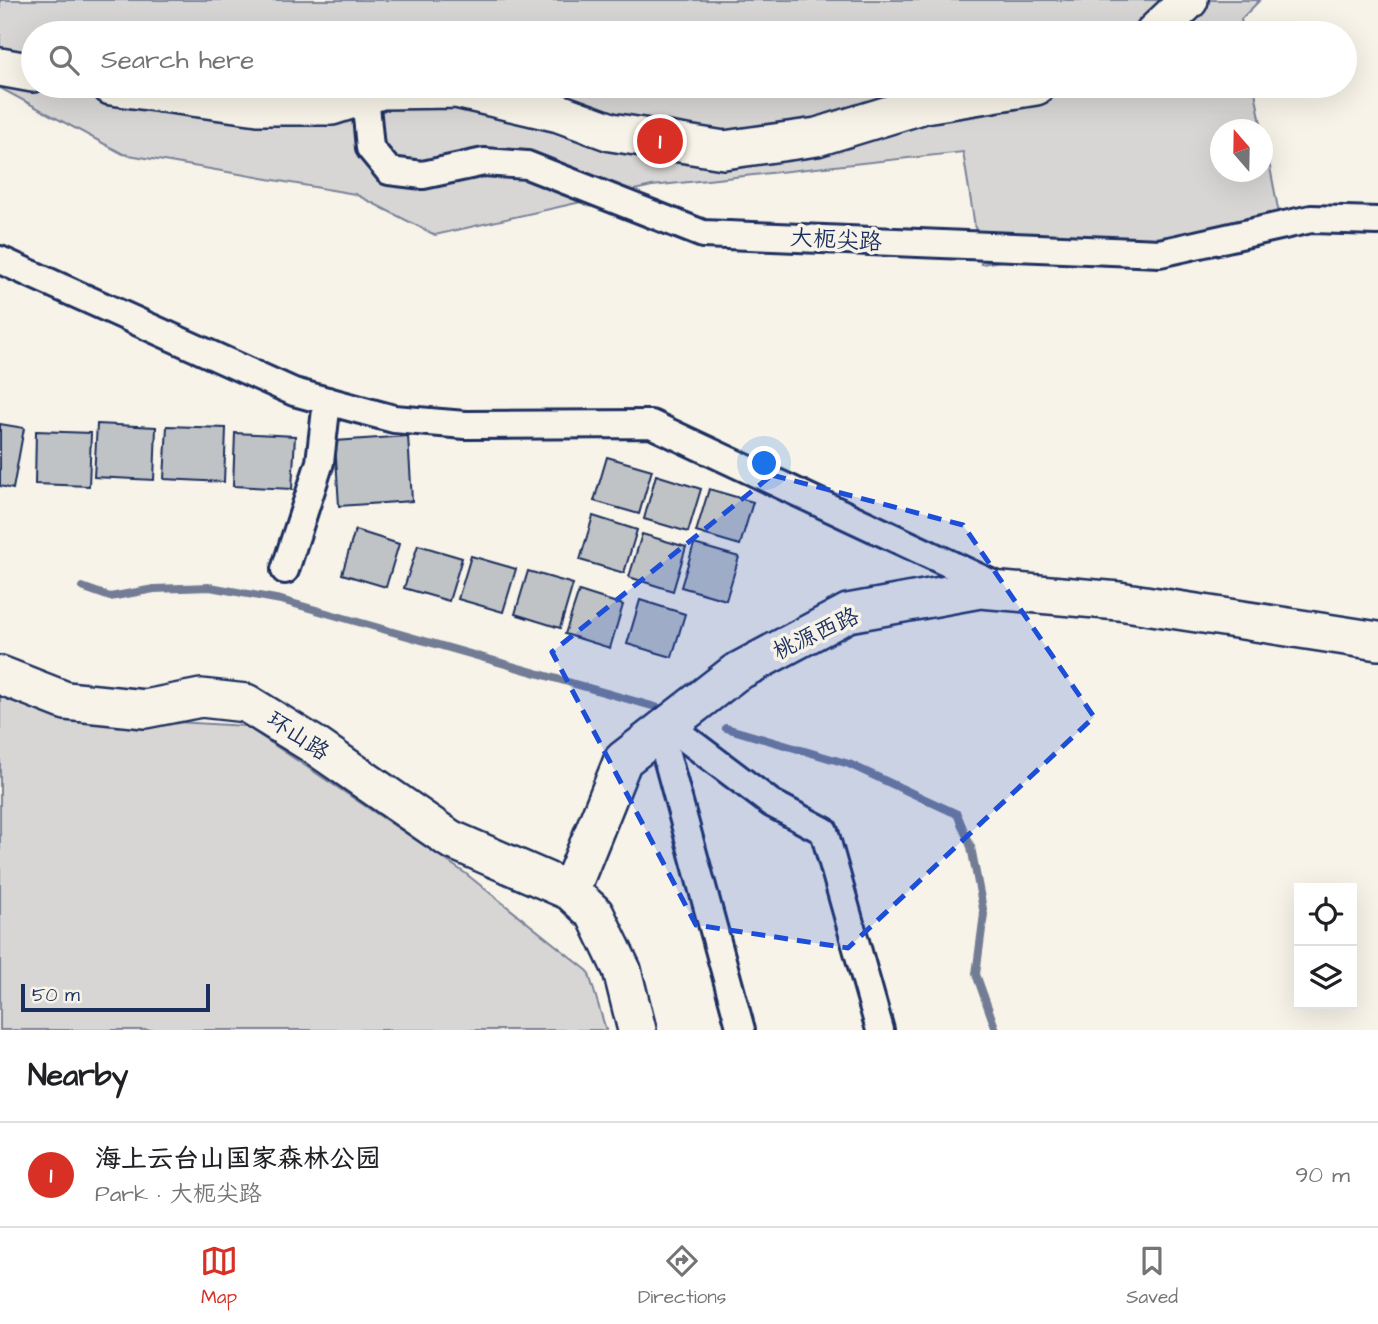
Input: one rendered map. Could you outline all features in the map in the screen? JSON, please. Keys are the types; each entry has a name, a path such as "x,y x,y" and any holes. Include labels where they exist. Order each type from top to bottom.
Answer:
{"street":[{"path":"1167,21 1189,0"},
{"path":"0,67 21,71"},
{"path":"199,98 258,106 332,106 356,98"},
{"name":"大枙尖路","path":"365,98 370,148 389,171 422,175 484,162 527,165 703,234 1160,253 1311,219 1378,221"},
{"path":"495,98 559,113 611,132 724,150 817,138 925,104 962,98"},
{"path":"0,260 294,392 394,419 466,425 652,424 1010,592"},
{"path":"285,570 320,462 327,401"},
{"name":"桃源西路","path":"570,891 623,761 735,673 848,613 980,589 1119,601 1378,641"},
{"name":"环山路","path":"0,675 66,701 145,709 201,698 246,703 314,745 450,839 570,891"},
{"path":"664,729 741,1030"},
{"path":"664,729 771,803 824,831 880,1030"},
{"path":"570,891 595,914 622,970 637,1030"}],"highlighted area":[{"path":"772,475 963,525 1094,717 848,948 696,925 552,652"}],"shaded area":[{"path":"0,0 1260,0 1241,21 21,21 21,98 1256,98 1260,119 1210,119 1210,182 1273,182 1280,219 981,264 963,152 652,186 435,235 355,194 123,154 0,88"},
{"path":"0,690 72,716 246,726 465,873 588,971 606,1030 0,1030"}],"building":[{"path":"0,424 24,428 13,489 0,486"},
{"path":"97,424 156,427 154,480 94,477"},
{"path":"167,426 226,428 224,482 164,479"},
{"path":"36,431 91,433 89,486 35,484"},
{"path":"235,433 295,436 292,489 233,486"},
{"path":"408,436 412,501 339,506 335,441"},
{"path":"607,457 652,470 639,514 594,501"},
{"path":"656,475 701,489 688,532 644,519"},
{"path":"709,489 753,502 740,545 696,532"},
{"path":"593,516 637,530 624,573 580,560"},
{"path":"355,530 399,544 386,587 342,574"},
{"path":"642,534 686,547 673,591 629,577"},
{"path":"694,544 739,557 726,600 681,587"},
{"path":"418,545 462,558 449,601 404,588"},
{"path":"471,556 516,569 503,612 458,599"},
{"path":"528,571 573,584 560,628 515,614"},
{"path":"579,591 623,605 610,648 565,634"},
{"path":"640,600 685,614 672,657 627,644"}],"waterway":[{"path":"82,587 110,597 154,589 210,587 281,600 666,710"},
{"path":"726,728 849,764 957,814 971,847 984,914 976,974 996,1030"}],"place":[{"name":"海上云台山国家森林公园","path":"660,141"}]}
